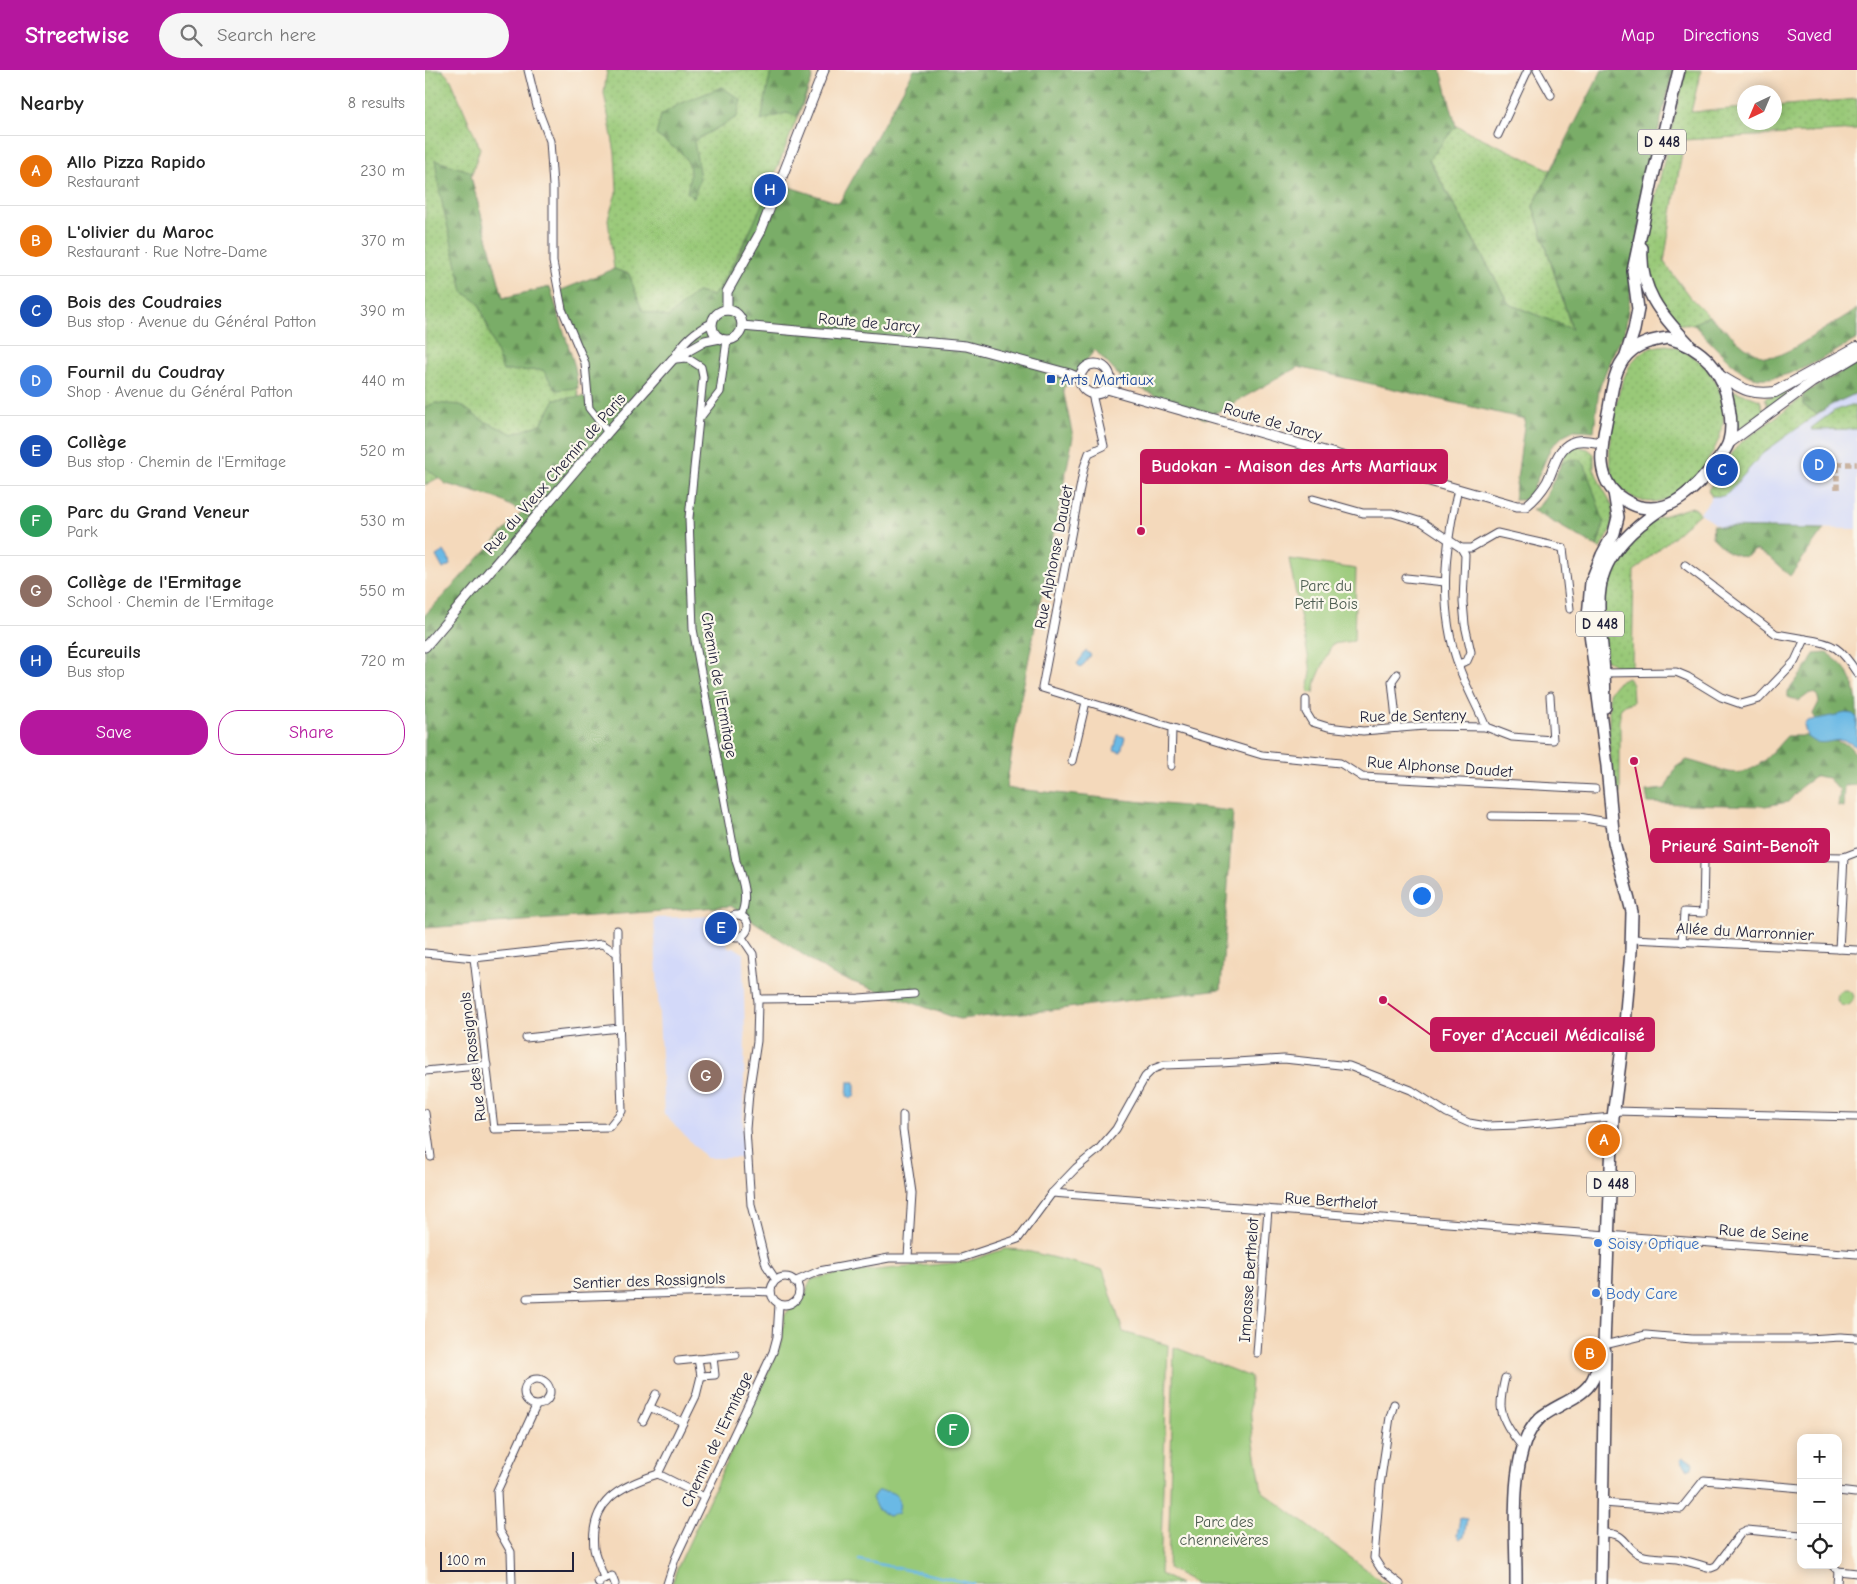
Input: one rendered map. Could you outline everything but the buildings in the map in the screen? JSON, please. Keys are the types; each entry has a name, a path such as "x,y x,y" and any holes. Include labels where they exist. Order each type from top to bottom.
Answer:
{"main road":[{"name":"D 448","path":"1627,355 1635,330 1638,309 1633,272 1653,176 1679,70"},
{"name":"D 448","path":"1645,215 1642,255 1646,284 1655,305 1691,346"},
{"path":"1729,443 1731,423 1728,401 1719,375 1708,360 1691,346 1669,338 1656,340 1635,348 1627,355 1618,369 1601,452 1605,477 1614,492 1635,506 1647,508 1664,507 1674,503 1693,490 1729,443 1812,382 1857,355"},
{"path":"1719,375 1750,392 1760,394 1775,392 1857,347"},
{"name":"D 448","path":"1604,1344 1613,1114 1625,1024 1632,939 1632,912 1614,842 1607,766 1588,617 1591,582 1602,555 1614,533 1618,517 1614,492"},
{"name":"D 448","path":"1607,766 1604,673 1599,613 1600,587 1609,562 1624,539 1642,522 1664,507"},
{"path":"1516,1584 1516,1501 1523,1448 1527,1436 1540,1418 1583,1391 1590,1384 1597,1369 1604,1344"},
{"path":"1601,1584 1607,1357 1604,1344"},
{"path":"1590,1384 1605,1386"}],"street":[{"path":"528,70 537,108 550,141 553,186 553,262 562,309 585,363 589,408 608,432"},
{"path":"727,310 727,292 760,233 824,70"},
{"path":"1498,135 1528,70"},
{"path":"1537,70 1551,95"},
{"path":"673,359 679,348 691,336 712,323 716,315 727,310 737,314 742,326 738,336 724,339 714,333 712,323"},
{"name":"Route de Jarcy","path":"742,326 966,346 1079,378"},
{"path":"699,419 720,392 724,339"},
{"name":"Rue du Vieux Chemin de Paris","path":"425,647 608,432 673,359 705,341 724,339"},
{"name":"Chemin de l'Ermitage","path":"673,359 687,358 701,367 703,377 689,518 693,629 745,896 741,915"},
{"path":"1091,364 1103,365 1110,374 1111,380 1107,390 1098,394 1092,394 1083,389 1079,378 1086,366 1091,364"},
{"name":"Route de Jarcy","path":"1107,390 1510,505 1527,506 1548,480 1554,462 1565,447 1572,442 1602,443"},
{"name":"Rue Alphonse Daudet","path":"1092,394 1104,446 1089,453 1084,467 1042,688 1262,755 1340,763 1362,777 1595,789"},
{"path":"1458,489 1447,539 1445,582 1449,628 1458,664 1486,727"},
{"path":"1313,499 1363,513 1392,513 1422,522 1461,548 1465,555 1463,602 1465,626 1471,652 1467,661 1458,664"},
{"path":"1461,548 1471,548 1497,533 1563,548 1570,609"},
{"path":"1685,566 1776,634 1825,642 1845,654 1857,673"},
{"path":"1406,578 1445,582"},
{"path":"1604,673 1676,672 1687,676 1721,697 1741,704 1759,699 1795,661 1805,639"},
{"path":"1397,674 1392,681 1397,728"},
{"name":"Rue de Senteny","path":"1306,700 1306,712 1312,722 1328,726 1363,731 1425,726 1486,727 1512,737 1553,740 1550,696"},
{"path":"1072,761 1086,702"},
{"path":"1171,766 1172,728"},
{"path":"1492,816 1579,817 1613,823"},
{"path":"1727,855 1844,857 1857,852"},
{"path":"1839,949 1844,857"},
{"path":"1682,942 1684,912 1703,913 1704,861"},
{"path":"741,915 746,919 748,927 745,934 741,936 731,935 726,926 732,916 741,915"},
{"name":"Rue des Rossignols","path":"474,958 495,1129 609,1127 621,1111 617,930"},
{"path":"741,936 753,954 758,999 757,1041 746,1129 751,1205 766,1265 776,1280"},
{"name":"Allée du Marronnier","path":"1632,939 1857,950"},
{"path":"425,953 474,958 602,944 617,953"},
{"path":"758,999 859,998 914,994"},
{"path":"526,1038 619,1028"},
{"path":"795,1282 819,1271 889,1258 961,1258 1018,1239 1051,1193 1108,1139 1121,1122 1145,1077 1153,1069 1164,1065 1285,1059 1349,1066 1411,1090 1447,1113 1469,1123 1487,1126 1527,1124 1613,1114 1857,1117"},
{"path":"425,1071 487,1065"},
{"path":"425,1113 431,1157"},
{"path":"903,1115 903,1130 912,1193 908,1257"},
{"name":"Rue Berthelot","path":"1051,1193 1609,1234"},
{"name":"Impasse Berthelot","path":"1257,1353 1268,1209"},
{"name":"Rue de Seine","path":"1609,1234 1857,1254"},
{"path":"785,1278 795,1282 799,1291 795,1301 785,1305 775,1301 771,1292 776,1280 785,1278"},
{"name":"Sentier des Rossignols","path":"527,1298 749,1291 771,1292"},
{"name":"Chemin de l'Ermitage","path":"667,1584 675,1559 773,1352 777,1337 779,1304"},
{"path":"1604,1344 1646,1335 1692,1339 1857,1338"},
{"path":"678,1361 737,1355"},
{"path":"701,1376 715,1375 713,1357"},
{"path":"658,1474 696,1396 701,1376 698,1359"},
{"path":"1505,1378 1501,1406 1503,1414 1509,1431 1523,1448"},
{"path":"643,1421 656,1394"},
{"path":"1394,1404 1390,1417 1379,1485 1374,1558 1381,1569 1400,1584"},
{"path":"511,1584 511,1552 499,1530 497,1491 536,1406"},
{"path":"649,1407 683,1422"},
{"path":"615,1584 612,1576 601,1581 595,1550 594,1531 598,1515 607,1501 619,1489 633,1482 658,1474 704,1497"},
{"path":"1603,1502 1681,1509 1704,1480 1797,1488"},
{"path":"1842,1491 1855,1493"},
{"path":"1602,1533 1619,1535 1637,1554 1643,1556 1676,1559 1711,1568 1716,1566 1741,1533 1747,1530 1797,1535"},
{"path":"1837,1584 1838,1571 1857,1573"}],"shaded area":[{"path":"1857,393 1857,529 1720,527 1700,513 1726,478 1831,405"},
{"path":"719,916 728,948 734,947 743,953 745,1038 742,1158 706,1158 664,1114 654,918"}],"green space":[{"path":"425,70 442,70 451,80 480,148 471,177 503,298 550,287 590,439 476,457 425,485"},
{"path":"607,70 776,70 808,91 758,216 721,285 713,296 697,292 668,318 641,310 629,274 614,269 608,219 617,190 615,153 604,93"},
{"path":"773,70 809,70 813,77 797,116 786,113 761,121 770,75"},
{"path":"914,70 1441,70 1456,126 1429,160 1509,304 1572,329 1533,206 1602,70 1673,70 1647,177 1625,332 1611,358 1599,389 1594,431 1574,430 1564,435 1551,447 1532,491 1524,500 1514,500 1525,419 1298,367 1205,419 1123,380 1095,350 1063,389 1073,437 1019,708 1006,788 1233,811 1221,989 1043,1011 959,1019 833,975 731,906 425,928 425,615 522,512 496,498 446,484 425,467 425,407 435,403 461,405 480,419 513,434 541,424 555,399 588,396 580,351 559,291 614,269 629,274 642,310 668,317 697,292 713,296 746,240 771,181 839,203"},
{"path":"1686,70 1701,70 1691,112 1737,109 1737,130 1782,130 1782,105 1857,99 1857,130 1684,140 1664,262 1689,296 1709,316 1693,324 1677,324 1651,293 1644,244"},
{"path":"722,87 741,100 737,117 694,141 700,178 694,197 687,192 690,170 685,157 656,135 661,115 679,104"},
{"path":"1456,126 1551,170 1533,206 1572,330 1509,304 1429,159"},
{"path":"435,160 472,172 471,177 503,298 550,287 575,367 578,388 556,390 543,370 503,371 479,303 463,292 440,194"},
{"path":"1857,309 1857,339 1807,367 1779,377 1753,377 1747,374 1722,354 1693,324 1709,316 1745,347 1764,357 1777,356 1794,348"},
{"path":"1667,345 1682,350 1696,358 1707,369 1721,395 1724,410 1723,425 1712,453 1696,477 1675,495 1663,500 1650,502 1636,499 1619,487 1610,465 1611,434 1617,399 1628,369 1637,356 1645,351 1653,347"},
{"path":"1857,363 1857,393 1817,414 1803,405 1803,394"},
{"path":"1735,391 1760,400 1764,412 1741,428 1737,427 1733,392"},
{"path":"1786,392 1787,395 1768,409 1765,398"},
{"path":"1803,397 1803,405 1817,414 1763,453 1728,493 1723,496 1712,496 1708,490 1738,445"},
{"path":"1848,406 1855,406 1857,429 1812,430 1811,428 1834,411"},
{"path":"1576,446 1588,449 1594,454 1594,469 1613,506 1611,531 1600,549 1597,547 1604,523 1561,464 1566,452"},
{"path":"1578,459 1585,465 1604,523 1597,547 1532,510 1538,507 1545,498 1561,464 1569,460"},
{"path":"1692,507 1700,513 1634,571 1632,667 1618,668 1604,658 1600,588 1624,542 1659,517"},
{"path":"1713,525 1720,527 1824,529 1790,576 1769,557 1756,550 1744,557 1728,552 1712,537"},
{"name":"Parc du Petit Bois","path":"1289,559 1356,569 1354,641 1332,644 1316,681 1314,693 1308,692 1311,671"},
{"path":"1827,653 1837,660 1850,676 1857,703 1857,727 1820,726 1813,714 1819,702 1817,694 1810,693 1799,701 1788,697 1788,691 1809,664 1814,654"},
{"path":"1628,678 1632,684 1633,702 1624,705 1620,710 1620,794 1615,795 1609,746 1609,693 1618,682"},
{"path":"1787,736 1818,736 1848,745 1857,755 1857,785 1844,786 1843,807 1838,806 1840,791 1828,778 1816,776 1802,786 1788,802 1765,806 1648,803 1646,791 1665,789 1676,767 1687,760 1724,771 1744,772 1760,764"},
{"path":"1845,990 1851,992 1853,998 1851,1004 1845,1006 1839,1004 1837,998 1839,992"},
{"path":"1005,1249 1023,1250 1103,1270 1123,1332 1168,1345 1160,1574 1180,1584 672,1584 676,1571 782,1342 784,1316 801,1302 806,1294 808,1285 813,1279 841,1273 965,1262"},
{"name":"Parc des chenneivères","path":"1174,1347 1251,1377 1251,1420 1262,1491 1386,1584 1197,1584 1168,1568"}],"water":[{"path":"444,551 450,565 443,569 436,556"},
{"path":"1086,651 1091,655 1081,668 1077,664"},
{"path":"1846,713 1853,714 1857,718 1857,748 1843,741 1820,743 1807,737 1804,725 1807,721"},
{"path":"1118,735 1125,737 1121,752 1114,750"},
{"path":"848,1082 855,1082 855,1096 851,1098 847,1096"},
{"path":"1684,1457 1693,1463 1692,1468 1688,1469 1682,1462 1681,1459"},
{"path":"877,1491 896,1495 899,1503 898,1514 888,1516 877,1509 872,1498"},
{"path":"1460,1518 1467,1519 1464,1537 1460,1539 1457,1536"}],"waterway":[{"path":"859,1560 974,1584"}],"tunnel":[{"path":"1837,489 1837,464 1857,464"}],"place":[{"name":"Écureuils","path":"770,190"},
{"name":"Arts Martiaux","path":"1051,379"},
{"name":"Fournil du Coudray","path":"1819,465"},
{"name":"Bois des Coudraies","path":"1722,470"},
{"name":"Budokan - Maison des Arts Martiaux","path":"1141,531"},
{"name":"Prieuré Saint-Benoît","path":"1634,761"},
{"name":"Collège","path":"721,928"},
{"name":"Foyer d’Accueil Médicalisé","path":"1383,1000"},
{"name":"Collège de l'Ermitage","path":"706,1076"},
{"name":"Allo Pizza Rapido","path":"1604,1140"},
{"name":"Soisy Optique","path":"1598,1243"},
{"name":"Body Care","path":"1596,1293"},
{"name":"L'olivier du Maroc","path":"1590,1354"},
{"name":"Parc du Grand Veneur","path":"953,1430"}]}
